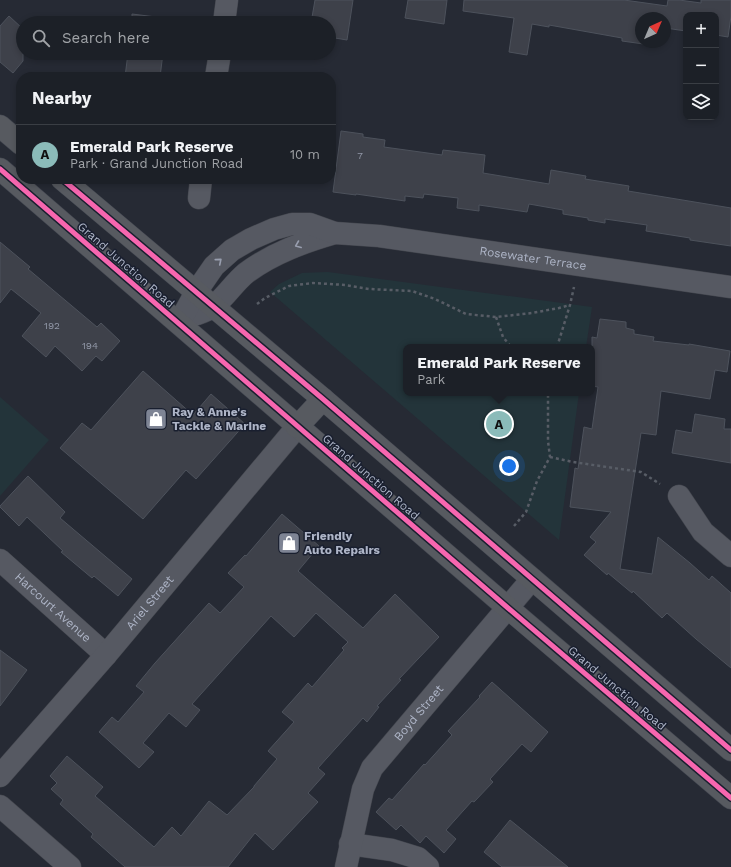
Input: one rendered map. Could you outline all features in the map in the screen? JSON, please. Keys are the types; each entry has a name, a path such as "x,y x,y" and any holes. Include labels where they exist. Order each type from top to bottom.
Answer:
{"highway":[{"path":"0,126 16,140"},
{"name":"Grand Junction Road","path":"0,169 16,183"},
{"name":"Grand Junction Road","path":"17,184 297,427 731,798"},
{"name":"Grand Junction Road","path":"68,184 323,399 731,750"},
{"path":"297,427 323,399"}],"street":[{"path":"225,16 227,0"},
{"path":"217,72 219,60"},
{"name":"Rosewater Terrace","path":"178,323 196,292 214,266 232,250 251,239 274,229 292,224 310,224 335,233 378,236 731,287"},
{"name":"Rosewater Terrace","path":"178,323 213,307 245,274 265,261 295,246 335,233"},
{"name":"Ariel Street","path":"0,776 106,655 297,427"},
{"path":"680,496 703,532 731,556"},
{"name":"Harcourt Avenue","path":"0,560 106,655"},
{"name":"Boyd Street","path":"346,867 363,789 372,768 532,579"},
{"path":"0,806 70,867"},
{"path":"350,844 392,850 418,858 428,867"}],"path":[{"path":"558,344 570,305 579,265"},
{"path":"257,304 265,298 289,286 313,283 345,285 369,289 412,291 435,299 466,314 496,317 539,312 570,305"},
{"path":"496,317 503,338 508,344"},
{"path":"514,526 526,512 537,481 550,457 548,441 548,396"},
{"path":"550,457 641,472 680,496"}],"shaded area":[{"path":"328,272 592,307 586,344 403,344 403,396 579,396 559,540 270,292 279,284 302,273"},
{"path":"0,397 49,440 0,496"}],"building":[{"path":"315,0 353,0 347,40 336,38 336,16 312,16"},
{"path":"408,0 447,0 444,24 405,18"},
{"path":"464,0 624,0 667,6 668,0 701,3 701,0 731,0 731,16 728,37 719,36 719,12 683,12 683,31 671,29 671,12 635,12 635,43 622,41 622,38 549,25 549,27 532,24 527,55 509,52 514,18 463,11"},
{"path":"132,14 148,16 132,16"},
{"path":"9,16 16,22 16,60 23,61 13,73 0,62 0,26"},
{"path":"127,60 162,60 161,72 126,72"},
{"path":"341,131 363,134 363,137 385,140 384,147 442,155 443,150 485,155 483,173 549,184 551,170 586,176 585,179 629,186 628,191 731,208 731,246 690,240 690,238 646,231 647,225 605,219 605,223 588,220 588,218 563,214 563,210 529,204 527,212 479,205 479,211 457,208 458,198 424,194 423,198 405,196 405,201 333,192 334,184 336,184 336,169"},
{"path":"0,242 30,267 28,269 97,327 101,323 120,341 102,361 96,356 82,371 55,346 46,357 22,336 41,313 11,289 0,303"},
{"path":"600,319 626,322 626,328 634,330 634,334 654,337 653,341 689,344 730,351 727,372 715,370 710,399 661,391 656,435 641,433 620,569 652,574 658,537 709,580 712,576 731,593 731,668 667,613 662,618 633,591 632,593 608,573 607,575 584,555 596,542 590,537 611,512 570,507 575,468 578,469 584,427 592,429 598,387 595,386 595,344 592,344 592,337 597,338"},
{"path":"143,371 193,415 211,394 245,424 196,479 186,470 143,519 60,448 82,423 91,430"},
{"path":"695,414 725,419 724,429 731,429 731,463 672,453 676,430 692,433"},
{"path":"28,476 65,512 60,518 132,579 118,596 94,576 92,578 61,552 63,551 27,517 19,526 0,507"},
{"path":"282,514 319,546 298,571 363,628 395,594 439,637 399,679 401,680 377,706 379,707 367,722 363,718 318,768 325,774 308,793 318,802 273,850 255,833 228,867 125,867 91,837 93,834 60,804 63,800 51,789 57,783 50,776 67,756 103,787 95,796 154,847 172,827 181,836 209,801 227,815 254,787 277,759 268,751 294,722 282,712 308,683 312,687 344,650 342,648 348,642 316,613 294,637 271,616 192,704 200,710 186,727 169,713 143,743 154,752 139,768 99,732 112,717 118,722 144,692 136,686 209,603 220,613 244,587 228,573 245,555 246,556"},
{"path":"0,650 27,670 0,706"},
{"path":"492,682 548,732 531,752 522,744 490,779 493,782 474,802 472,801 446,830 456,839 444,853 426,836 420,843 401,825 396,830 376,812 389,798 392,800 452,735 448,731"},
{"path":"510,820 568,867 502,867 484,852"}],"cycle path":[{"path":"0,169 16,183"},
{"path":"17,184 508,608 731,798"},
{"path":"68,184 323,399 731,750"}],"place":[{"name":"Ray & Anne's Tackle & Marine","path":"156,419"},
{"name":"Emerald Park Reserve","path":"499,424"},
{"name":"Friendly Auto Repairs","path":"289,543"}]}
